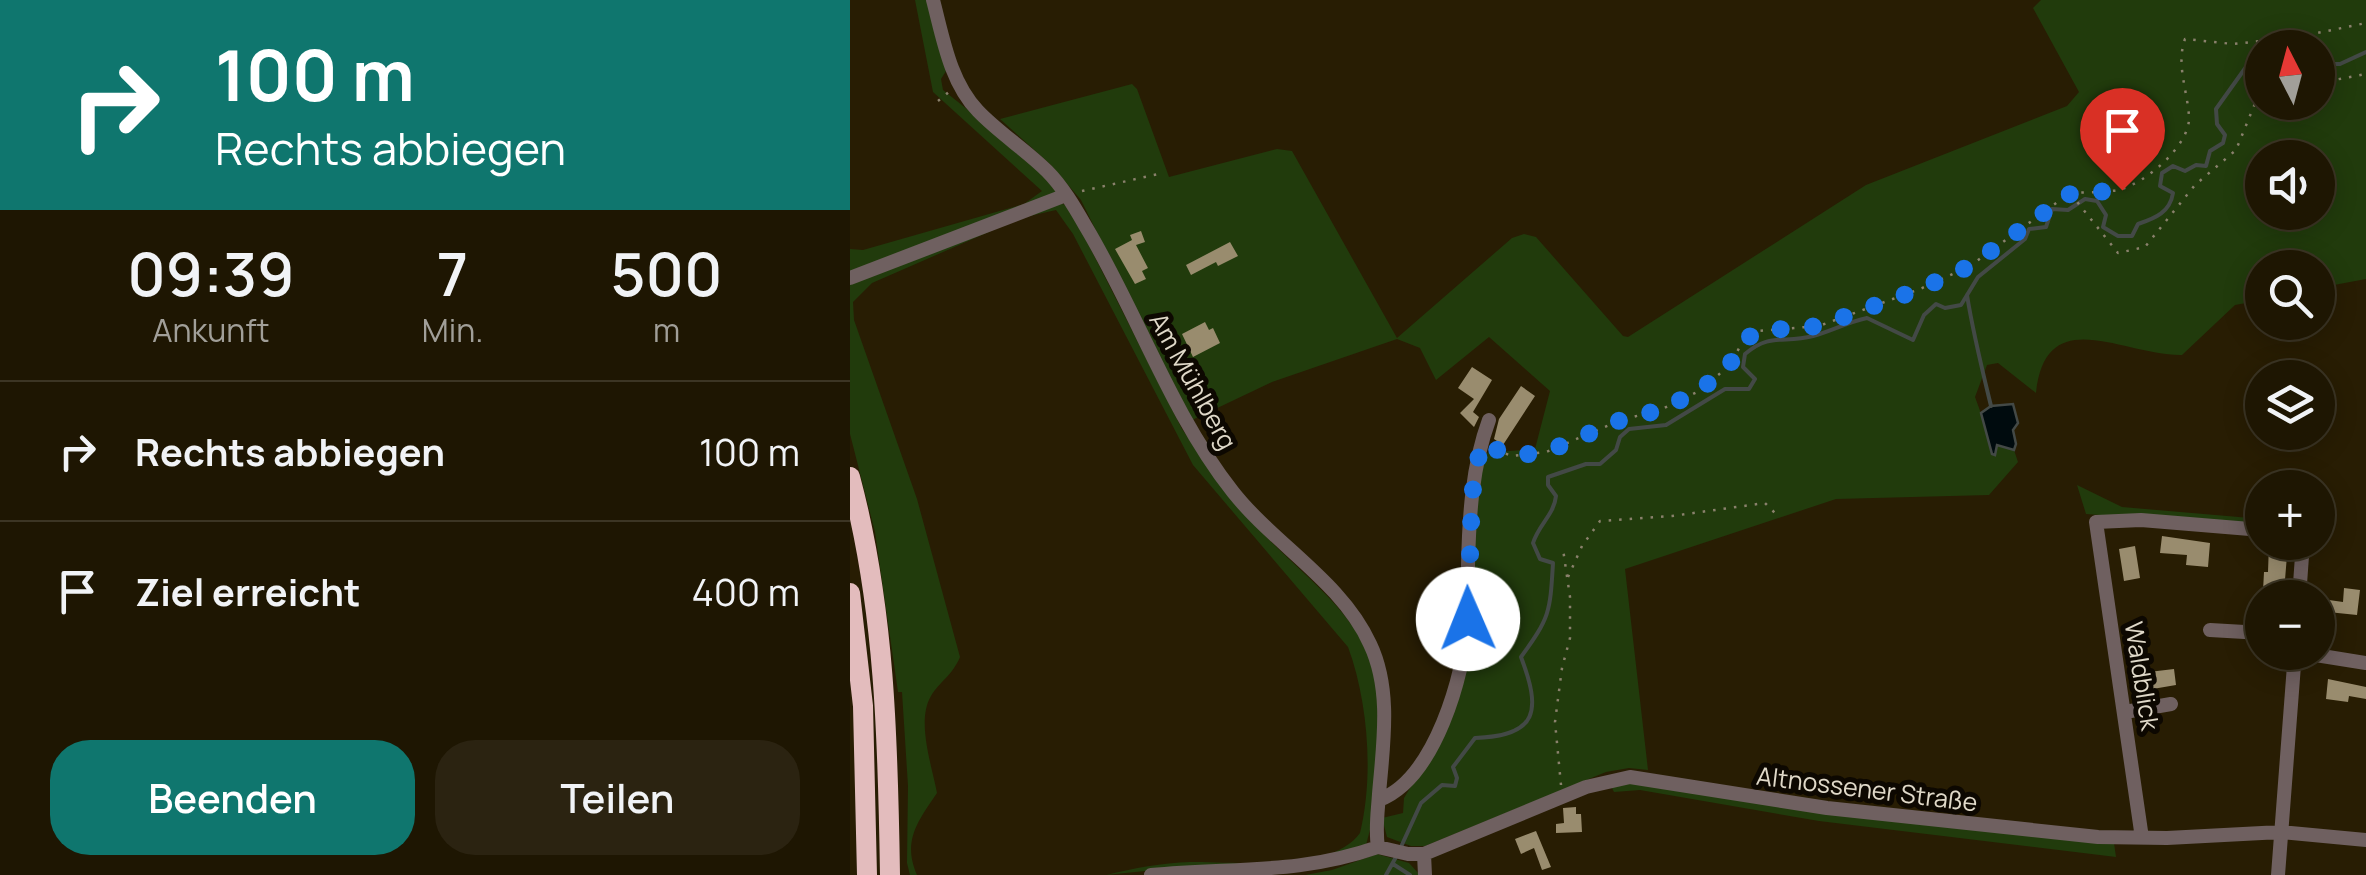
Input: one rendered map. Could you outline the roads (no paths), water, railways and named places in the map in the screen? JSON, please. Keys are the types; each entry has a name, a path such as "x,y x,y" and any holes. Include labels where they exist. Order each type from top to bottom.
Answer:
{"highway":[{"path":"850,478 880,646 890,875"},
{"path":"850,594 863,706 867,875"}],"street":[{"name":"Am Mühlberg","path":"934,0 955,77 978,111 1051,175 1066,195 1088,229 1186,424 1223,479 1261,524 1332,591 1372,646 1383,694 1379,800 1382,848"},
{"path":"850,278 1066,195"},
{"path":"1379,800 1398,793 1422,763 1442,726 1462,658 1468,619 1472,495 1489,420"},
{"name":"Waldblick","path":"2142,838 2096,522 2141,520 2245,529"},
{"path":"2210,630 2245,633"},
{"path":"2335,658 2366,663"},
{"path":"2278,875 2294,670"},
{"path":"2124,712 2172,704"},
{"name":"Altnossener Straße","path":"1382,848 1424,854 1608,780 1630,777 1827,808 2098,838 2281,832 2366,840"},
{"path":"1152,875 1290,872 1331,865 1382,848"},
{"path":"1424,854 1424,875"}],"waterway":[{"path":"2335,64 2366,52"},
{"path":"1400,849 1421,803 1442,785 1455,786 1453,767 1475,738 1512,732 1530,717 1531,692 1521,657 1543,623 1549,604 1553,563 1540,559 1533,543 1555,503 1548,477 1586,464 1600,464 1616,450 1620,437 1629,429 1666,425 1725,389 1749,389 1755,379 1743,367 1745,354 1763,343 1813,336 1867,318 1913,340 1924,315 1936,304 1945,308 1961,305 1978,277 2025,239 2029,229 2046,227 2052,209 2068,210 2085,199 2097,201 2106,215 2103,227 2118,236 2132,236 2138,224 2156,217 2169,205 2173,193 2160,186 2162,173 2173,166 2185,171 2196,165 2206,166 2210,151 2223,143 2225,135 2217,124 2216,109 2245,68"},
{"path":"1967,295 1991,406"},
{"path":"1386,875 1396,857"},
{"path":"1393,864 1410,875"}]}
